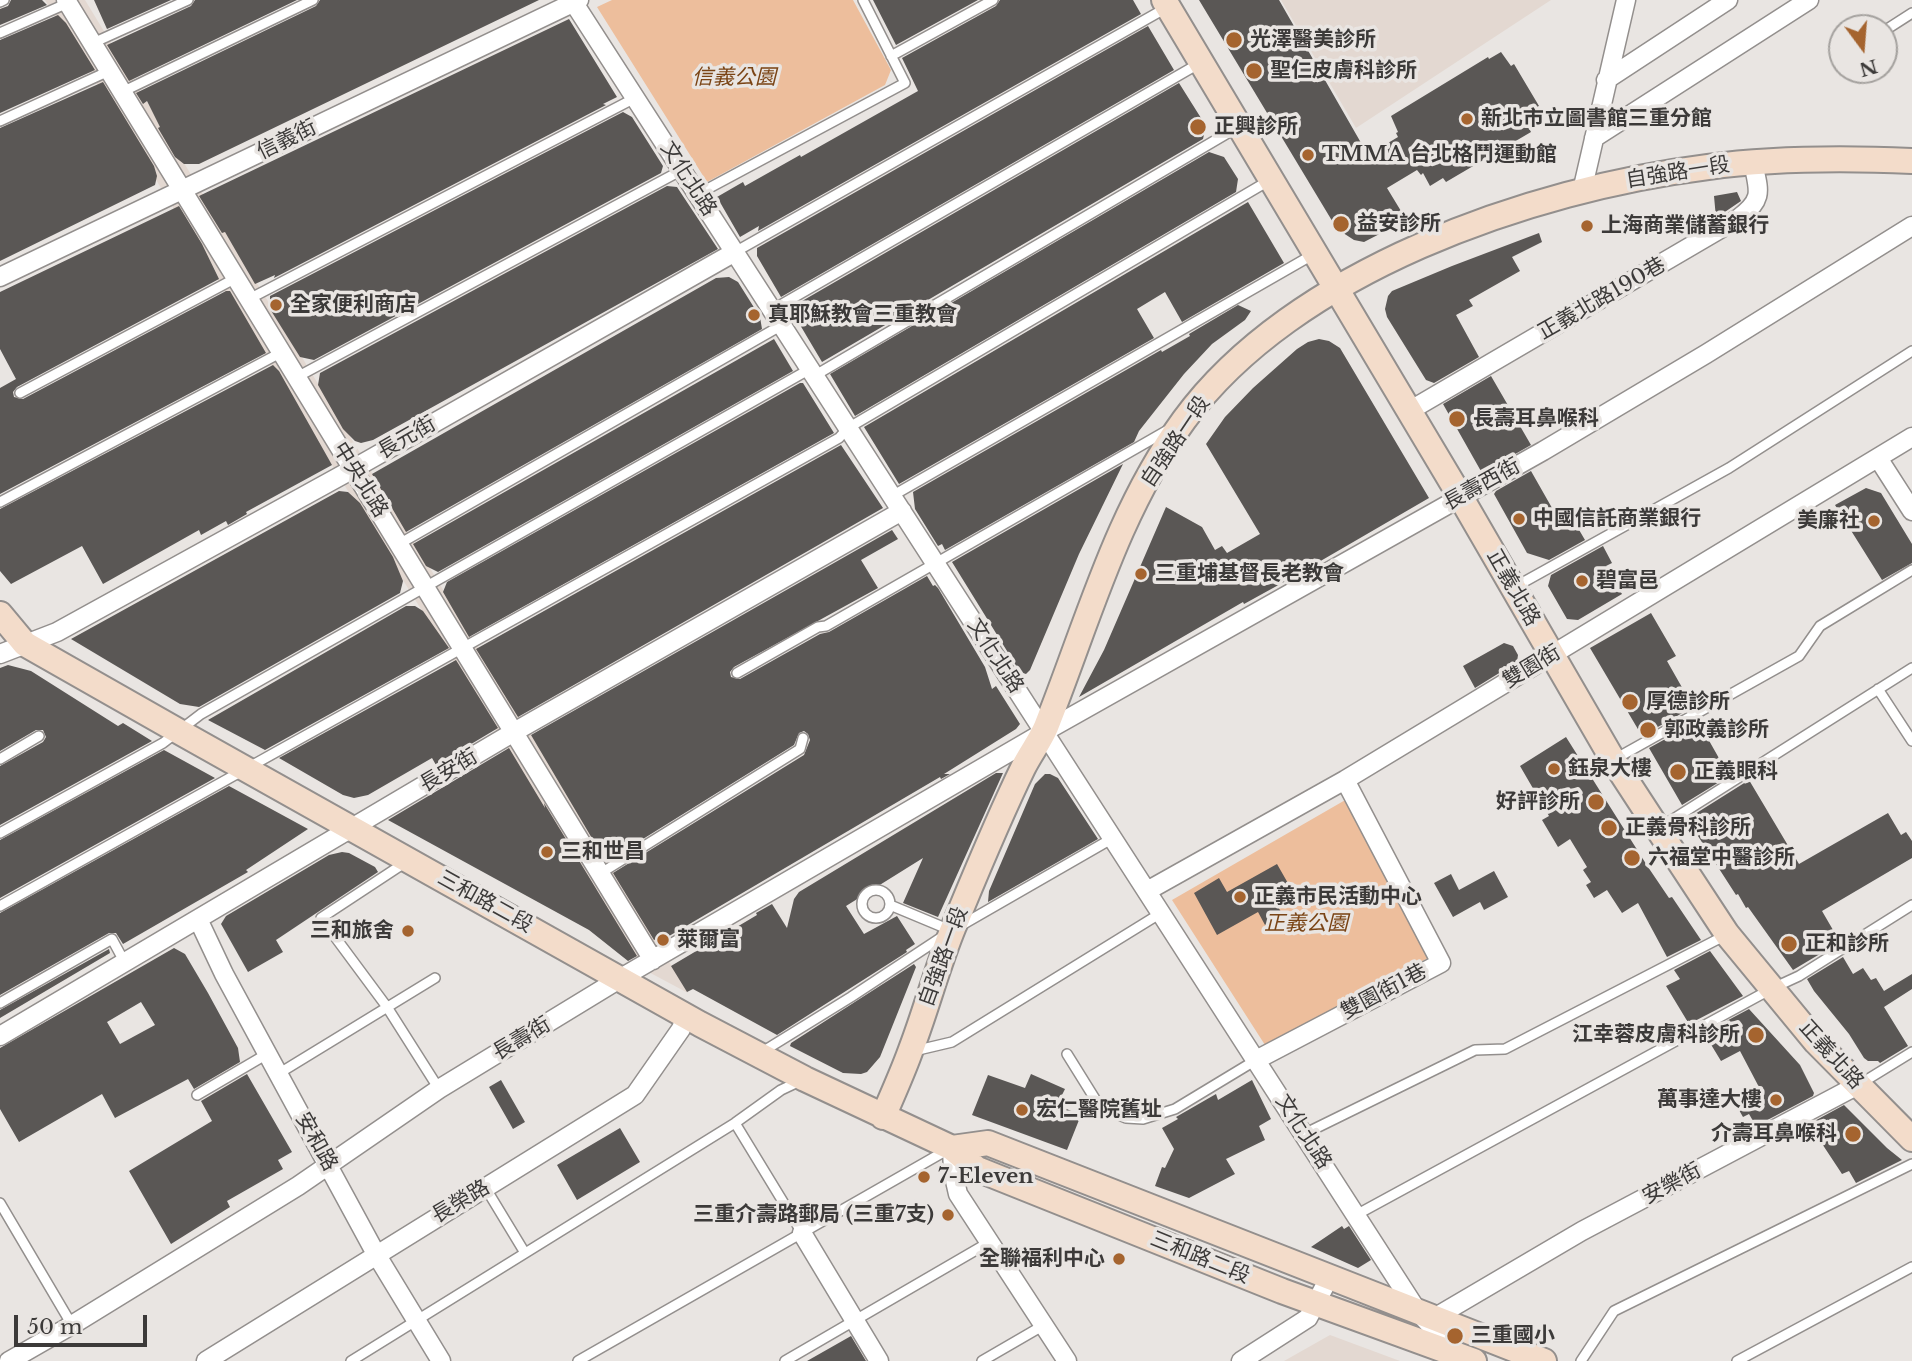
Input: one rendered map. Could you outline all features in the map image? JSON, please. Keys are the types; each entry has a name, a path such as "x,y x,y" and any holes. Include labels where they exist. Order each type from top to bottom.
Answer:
{"street":[{"path":"1582,191 1626,0"},
{"path":"1606,80 1728,0"},
{"path":"1594,138 1809,0"},
{"name":"中央北路","path":"67,1 653,960"},
{"name":"文化北路","path":"575,1 1356,1215 1426,1315 1464,1359"},
{"name":"信義街","path":"0,277 575,1"},
{"name":"正義北路","path":"1166,4 1460,496 1613,760 1727,934 1816,1042 1912,1139"},
{"name":"自強路一段","path":"883,1118 910,1052 952,930 1024,765 1044,732 1102,574 1146,483 1184,422 1205,395 1247,352 1293,315 1336,289 1421,247 1478,224 1582,191 1661,174 1753,163 1860,159 1912,161"},
{"name":"正義北路190巷","path":"1409,411 1739,218 1752,208 1758,197 1753,163"},
{"name":"長壽西街","path":"1044,732 1460,496 1543,452 1912,226"},
{"name":"長元街","path":"0,654 57,632 353,469 735,252"},
{"name":"雙園街","path":"1147,891 1345,780 1912,437"},
{"path":"1878,457 1912,511"},
{"name":"長安街","path":"0,1036 514,732 902,511"},
{"path":"0,614 25,644"},
{"path":"0,631 25,644"},
{"name":"三和路二段","path":"25,644 757,1055 883,1118 952,1148 977,1169 1464,1359"},
{"name":"長壽街","path":"9,1361 72,1325 330,1165 439,1089 621,978 1044,732"},
{"name":"雙園街1巷","path":"1256,1059 1441,962 1345,780"},
{"name":"安和路","path":"198,919 267,1054 330,1165 376,1254 441,1361"},
{"name":"長榮路","path":"206,1361 635,1095 681,1029 685,1014"},
{"name":"安樂街","path":"1426,1315 1858,1086"},
{"name":"三和路二段","path":"952,1148 988,1143 1544,1361"},
{"path":"952,1148 953,1172 958,1194 1067,1361"},
{"path":"802,1233 879,1361"},
{"path":"1241,1361 1308,1318 1329,1278"}],"lane":[{"path":"93,43 188,0"},
{"path":"122,92 313,0"},
{"path":"698,194 905,83 863,0"},
{"path":"891,56 993,0"},
{"path":"0,33 67,1"},
{"path":"735,252 1166,4"},
{"path":"399,544 1201,62"},
{"path":"0,121 109,71"},
{"path":"249,299 635,98"},
{"path":"0,834 163,743 201,715 425,587 812,372 1239,126"},
{"path":"297,377 682,170"},
{"path":"0,906 839,438 848,428 1271,179"},
{"path":"892,495 1315,253"},
{"path":"20,393 236,278"},
{"path":"1513,588 1729,468 1912,351"},
{"path":"0,502 282,352"},
{"path":"737,673 818,626 826,626 1184,422"},
{"path":"1613,760 1799,656 1820,626 1912,570"},
{"path":"1658,829 1912,668"},
{"path":"1878,689 1912,741"},
{"path":"0,759 39,736"},
{"path":"601,873 800,749 803,738"},
{"path":"757,1055 952,930 1113,838"},
{"path":"410,859 321,918 387,1007 439,1089"},
{"path":"890,905 952,930"},
{"path":"1356,1215 1799,976 1912,905"},
{"path":"910,1052 952,1042 1161,913"},
{"path":"1304,1134 1475,1050 1505,1049 1727,934"},
{"path":"0,1003 112,939 125,962"},
{"path":"278,1074 435,978"},
{"name":"安樂街","path":"1858,1086 1912,1052"},
{"path":"197,1095 267,1054"},
{"path":"1067,1054 1100,1107 1126,1118 1143,1119 1175,1109 1256,1059"},
{"path":"351,1361 735,1123 781,1090 805,1079"},
{"path":"735,1123 802,1233"},
{"path":"578,1361 952,1148"},
{"path":"1581,1361 1614,1311 1912,1164"},
{"path":"485,1187 525,1253"},
{"path":"0,1203 72,1325"},
{"path":"785,1361 988,1243"},
{"path":"1737,1361 1912,1267"},
{"path":"982,1361 1044,1325"}],"shaded area":[{"path":"45,0 85,0 688,993 643,969"},
{"path":"1281,0 1551,0 1356,128"},
{"path":"1330,1335 1400,1361 1284,1361"}],"green space":[{"name":"信義公園","path":"612,0 853,0 891,70 885,85 707,182 597,7"},
{"name":"正義公園","path":"1347,799 1428,958 1265,1045 1172,900"}],"building":[{"path":"11,0 42,0 47,5 0,25 0,9 8,6"},
{"path":"94,0 171,0 107,29"},
{"path":"195,0 297,0 129,81 107,45 191,6"},
{"path":"320,0 539,0 199,164 184,164 175,157 158,128 160,127 147,101 143,104 136,93 316,6"},
{"path":"873,0 978,0 896,45"},
{"path":"1000,0 1133,0 1141,14 758,231 759,226 740,237 717,197 743,182 745,186 800,155 801,157 918,91 902,58 996,6"},
{"path":"1199,0 1279,0 1368,155 1398,137 1391,116 1488,57 1489,59 1501,52 1511,66 1514,64 1539,106 1535,108 1543,120 1529,128 1531,132 1446,182 1443,178 1430,186 1423,173 1421,175 1417,170 1387,188 1404,216 1395,221 1397,225 1364,242 1354,240 1337,229"},
{"path":"58,15 66,23 95,70 0,113 0,40"},
{"path":"569,19 617,97 274,278 275,275 255,284 225,232 222,233 199,196"},
{"path":"1148,26 1174,70 781,297 757,256 757,248"},
{"path":"103,82 154,166 157,176 155,185 0,261 0,128"},
{"path":"1179,83 1206,126 1203,139 822,362 790,308"},
{"path":"623,112 632,117 663,166 661,173 314,360 300,357 270,309 270,296"},
{"path":"1209,152 1224,157 1238,179 1236,192 855,416 830,374"},
{"path":"667,186 677,187 718,249 373,440 361,443 355,441 343,429 318,385 320,373"},
{"path":"1737,192 1741,201 1716,218 1714,196"},
{"path":"1248,202 1284,263 1182,322 1165,292 1137,309 1154,338 899,484 864,427"},
{"path":"179,206 219,279 17,387 13,392 14,397 23,399 226,291 230,291 266,353 0,494 0,388 16,379 0,349 0,292"},
{"path":"1539,233 1542,242 1512,257 1520,271 1469,300 1473,306 1456,315 1479,357 1434,383 1426,380 1387,317 1385,309 1388,296 1392,291"},
{"path":"729,277 738,282 760,317 762,329 406,532 372,474 716,278"},
{"path":"1238,305 1251,311 1245,320 1212,344 1184,374 1139,431 1134,442 945,550 942,544 938,546 915,509 913,492 1190,336 1189,334"},
{"path":"774,339 793,371 438,572 426,566 413,544"},
{"path":"1319,339 1329,341 1340,348 1429,498 1079,697 1104,650 1166,507 1202,527 1215,550 1222,546 1227,553 1260,534 1206,444 1225,417 1253,388 1297,349"},
{"path":"273,365 279,371 332,465 246,512 247,514 228,525 226,521 201,535 199,530 103,584 82,546 11,584 0,571 0,509"},
{"path":"1491,376 1531,445 1482,473 1443,404"},
{"path":"803,383 834,433 469,637 443,592 447,582"},
{"path":"841,445 883,508 518,717 476,649"},
{"path":"1123,464 1079,554 1030,670 1026,674 1020,672 952,562"},
{"path":"1531,471 1564,529 1575,523 1585,540 1549,560 1527,553 1494,494"},
{"path":"1866,488 1881,493 1912,544 1912,563 1882,580 1835,505"},
{"path":"339,491 348,492 360,503 393,557 403,581 400,593 199,707 180,704 71,639"},
{"path":"892,530 898,539 861,560 878,588 734,667 730,672 731,677 740,679 927,576 933,586 938,588 985,667 992,689 996,686 1020,724 944,774 950,774 941,779 940,777 664,939 654,940 613,873 804,755 810,740 808,734 804,731 799,733 794,745 606,862 531,735"},
{"name":"碧富邑","path":"1603,546 1612,563 1606,566 1622,594 1578,620 1567,619 1548,586 1551,575"},
{"path":"406,606 415,606 423,611 449,648 265,750 208,720"},
{"path":"1651,613 1676,656 1667,661 1692,705 1642,736 1590,648"},
{"path":"1504,643 1513,646 1518,655 1517,662 1475,688 1463,666"},
{"path":"456,660 498,728 436,765 432,758 368,795 354,798 343,795 279,758"},
{"path":"8,665 31,671 118,726 123,723 152,741 0,825 0,766 43,742 46,737 43,730 36,730 0,751 0,668"},
{"path":"1698,721 1729,776 1682,805 1649,748"},
{"path":"1566,737 1648,867 1701,940 1667,957 1638,903 1622,913 1607,890 1594,898 1586,885 1591,882 1583,870 1587,867 1570,839 1558,847 1542,820 1549,816 1520,766"},
{"path":"509,748 637,956 628,961 589,930 388,820"},
{"path":"164,750 215,778 0,898 0,840"},
{"path":"996,773 1003,773 938,917 903,903 923,858 846,906 864,934 897,916 915,944 906,950 907,952 777,1035 693,989 687,992 671,966 772,904 787,928 794,899 799,892"},
{"path":"1045,774 1058,778 1098,839 988,902 989,891 1035,784"},
{"path":"1749,780 1799,864 1888,813 1901,835 1906,832 1912,841 1912,858 1822,911 1840,942 1793,970 1748,907 1746,908 1738,894 1736,895 1687,819"},
{"path":"229,786 308,829 246,870 248,872 123,944 116,933 109,933 0,995 0,913"},
{"path":"342,852 375,867 378,872 276,940 283,952 248,972 221,924 226,916 329,855"},
{"name":"正義市民活動中心","path":"1277,864 1293,892 1275,902 1283,915 1265,925 1258,912 1217,935 1194,893 1219,878 1227,892"},
{"path":"1494,871 1508,897 1484,910 1480,902 1453,917 1434,883 1451,874 1459,890"},
{"path":"174,948 185,954 208,993 238,1048 240,1062 194,1089 188,1079 115,1118 102,1094 19,1142 0,1109 0,1048","holes":["141,1002 155,1025 120,1044 107,1022"]},
{"path":"109,949 110,953 0,1018 0,1010"},
{"path":"1710,951 1743,996 1689,1024 1666,986 1680,979 1674,970"},
{"path":"1843,957 1853,974 1863,968 1871,980 1876,978 1884,991 1912,974 1912,989 1884,1007 1908,1046 1880,1063 1864,1058 1807,979"},
{"path":"914,964 916,967 880,1057 867,1072 843,1073 790,1046 791,1043"},
{"path":"1749,1009 1800,1065 1814,1093 1813,1096 1756,1126 1749,1114 1743,1117 1735,1103 1760,1089 1740,1051 1721,1061 1704,1033"},
{"path":"247,1074 292,1152 278,1160 283,1169 227,1201 230,1207 171,1244 129,1171 212,1121 201,1101"},
{"name":"宏仁醫院舊址","path":"1031,1074 1065,1089 1057,1105 1081,1115 1067,1150 972,1115 988,1075 1025,1088"},
{"path":"501,1080 525,1122 513,1129 489,1087"},
{"path":"1252,1080 1271,1119 1259,1126 1265,1140 1226,1159 1235,1174 1189,1198 1155,1186 1162,1167 1165,1168 1174,1149 1162,1128 1216,1094 1218,1100"},
{"path":"1844,1105 1902,1160 1856,1183 1849,1171 1842,1174 1809,1124"},
{"path":"620,1128 640,1162 577,1200 557,1165"},
{"path":"1342,1226 1344,1229 1349,1226 1371,1260 1358,1268 1311,1247"},
{"path":"851,1336 866,1361 807,1361"}],"place":[{"name":"光澤醫美診所","path":"1234,40"},
{"name":"聖仁皮膚科診所","path":"1254,71"},
{"name":"新北市立圖書館三重分館","path":"1467,119"},
{"name":"正興診所","path":"1198,127"},
{"name":"TMMA 台北格鬥運動館","path":"1308,155"},
{"name":"益安診所","path":"1341,224"},
{"name":"上海商業儲蓄銀行","path":"1587,226"},
{"name":"全家便利商店","path":"276,305"},
{"name":"真耶穌教會三重教會","path":"754,315"},
{"name":"長壽耳鼻喉科","path":"1457,419"},
{"name":"中國信託商業銀行","path":"1519,519"},
{"name":"美廉社","path":"1874,521"},
{"name":"三重埔基督長老教會","path":"1141,574"},
{"name":"碧富邑","path":"1582,581"},
{"name":"厚德診所","path":"1630,702"},
{"name":"郭政義診所","path":"1648,730"},
{"name":"鈺泉大樓","path":"1554,769"},
{"name":"正義眼科","path":"1678,772"},
{"name":"好評診所","path":"1596,802"},
{"name":"正義骨科診所","path":"1609,828"},
{"name":"三和世昌","path":"547,852"},
{"name":"六福堂中醫診所","path":"1632,858"},
{"name":"正義市民活動中心","path":"1240,897"},
{"name":"三和旅舍","path":"408,931"},
{"name":"萊爾富","path":"663,940"},
{"name":"正和診所","path":"1789,944"},
{"name":"江幸蓉皮膚科診所","path":"1756,1035"},
{"name":"萬事達大樓","path":"1776,1100"},
{"name":"宏仁醫院舊址","path":"1022,1110"},
{"name":"介壽耳鼻喉科","path":"1853,1134"},
{"name":"7-Eleven","path":"924,1177"},
{"name":"三重介壽路郵局 (三重7支)","path":"948,1215"},
{"name":"全聯福利中心","path":"1119,1259"},
{"name":"三重國小","path":"1455,1336"}]}
